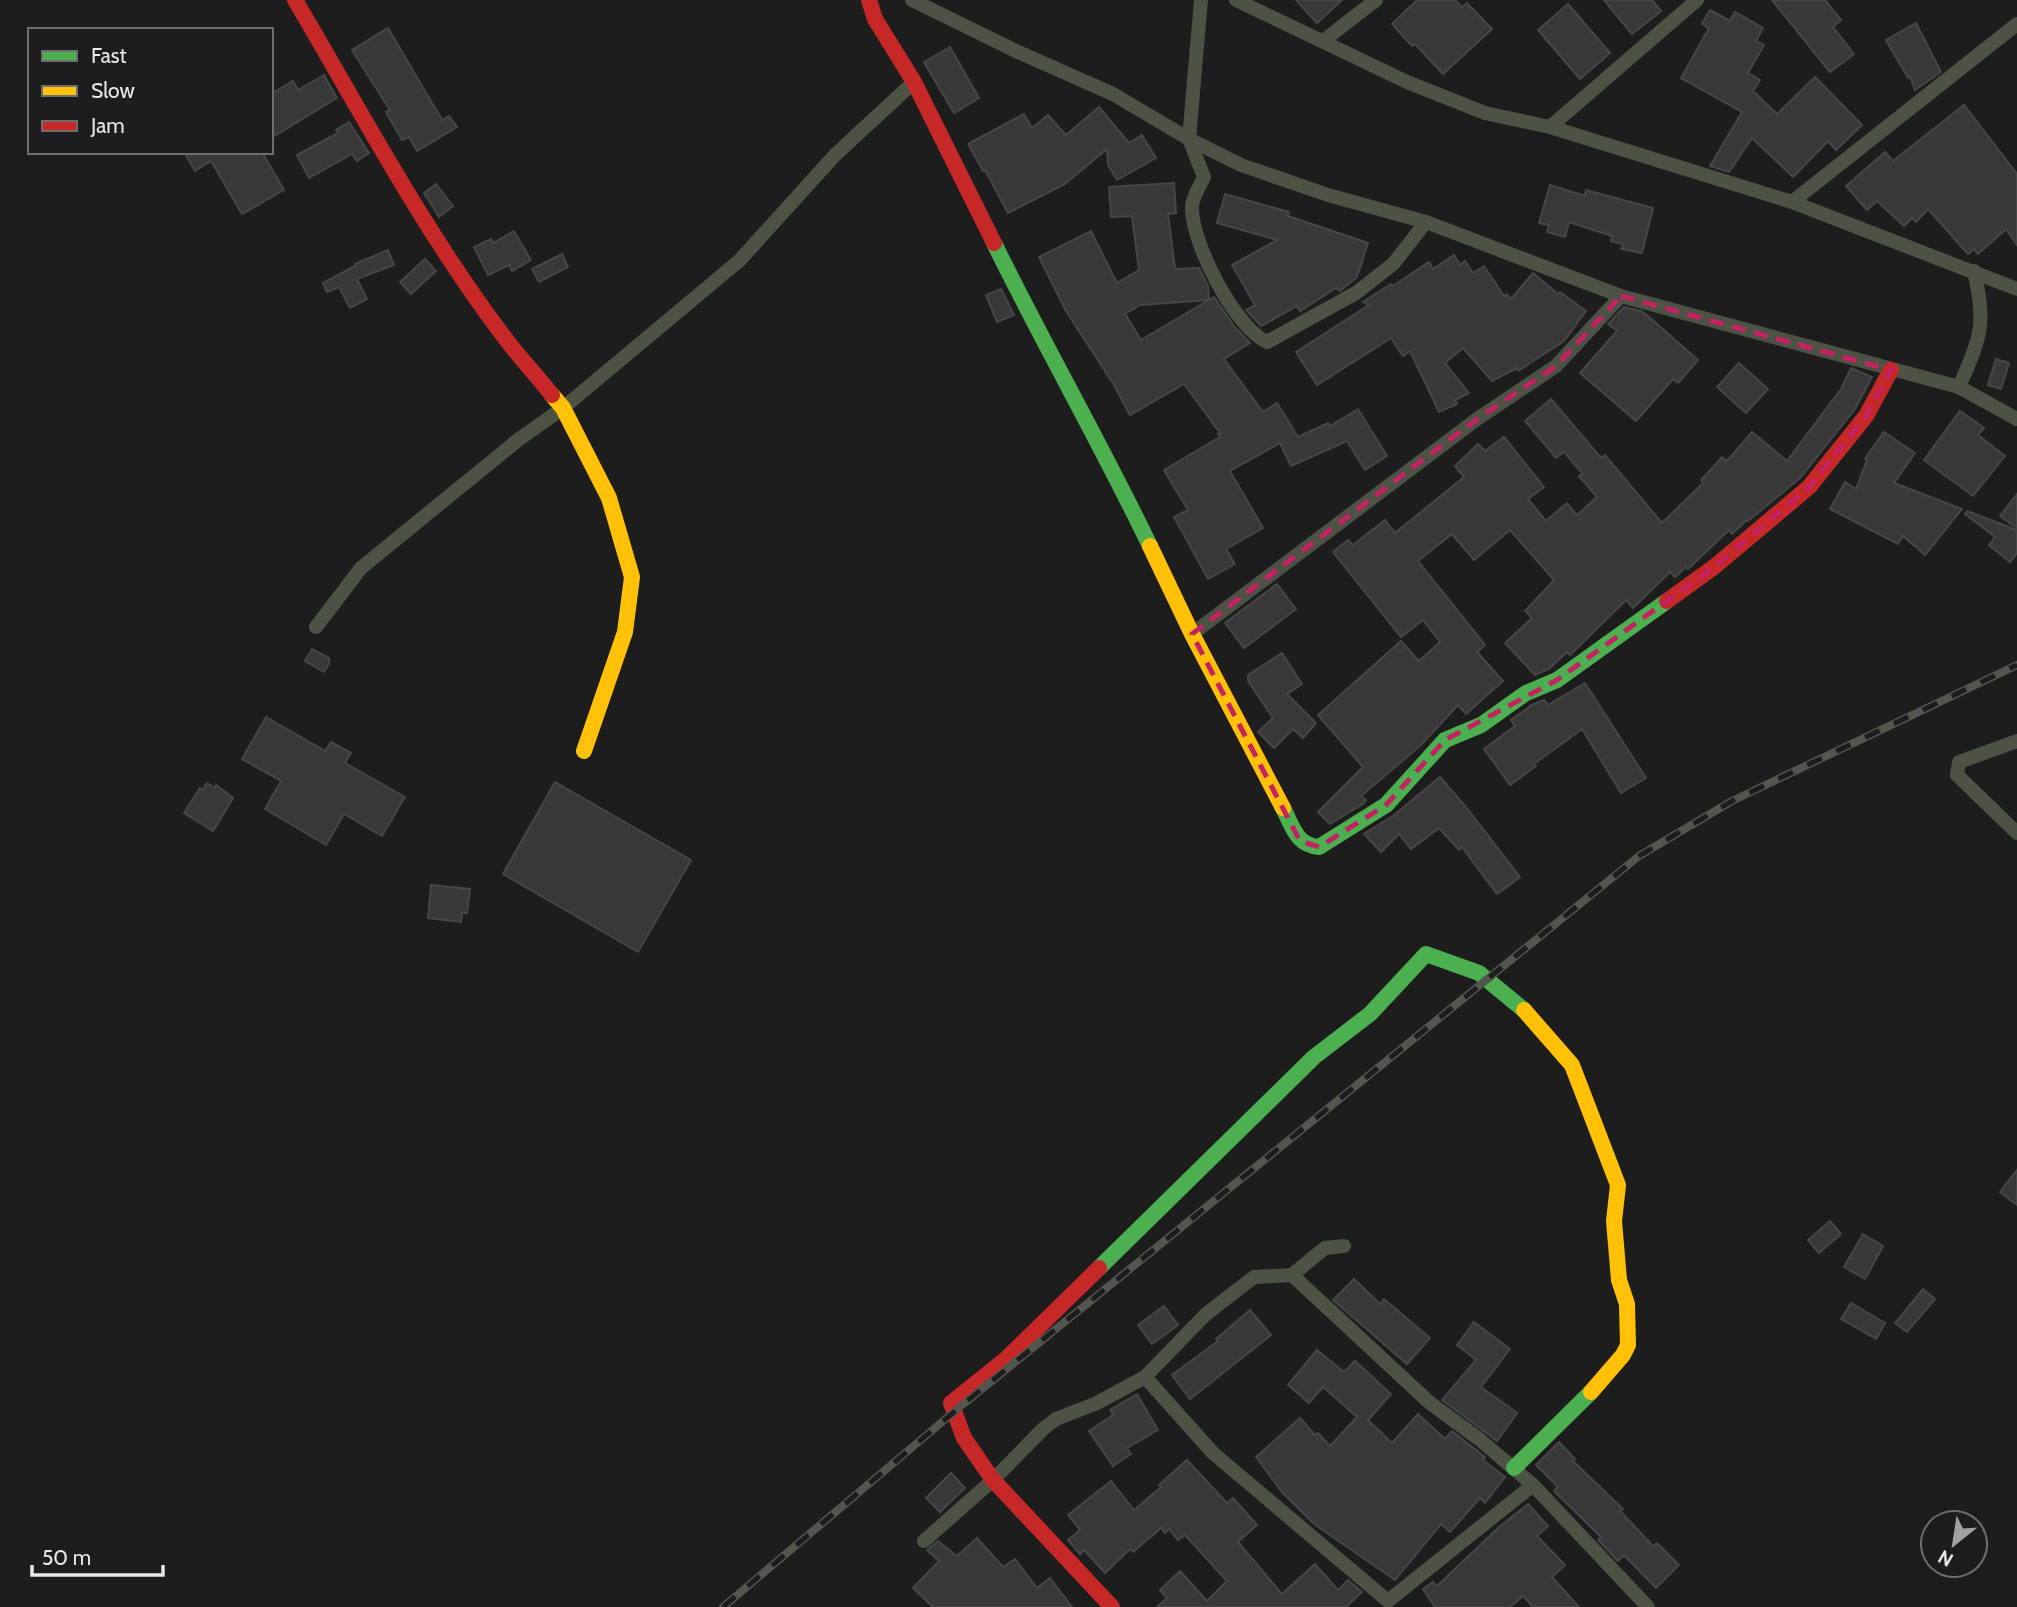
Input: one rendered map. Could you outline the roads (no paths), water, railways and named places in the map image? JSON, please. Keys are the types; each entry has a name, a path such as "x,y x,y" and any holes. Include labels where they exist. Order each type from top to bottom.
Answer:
{"street":[{"path":"295,0 419,210 464,279 508,342 564,408 609,498 632,577 625,632 584,751"},
{"path":"869,0 875,19 914,82 1026,307 1124,491 1192,634 1300,841 1309,846 1319,847 1387,805 1446,740 1480,725 1526,693 1557,680 1714,567 1809,487 1866,415 1891,370"},
{"path":"912,0 1018,52 1114,94 1189,139 1241,165 1328,195 1426,222 1621,296 1959,387 2017,419"},
{"path":"1200,0 1189,139 1204,177 1191,205 1199,247 1230,303 1257,338 1267,342 1356,293 1393,264 1426,222"},
{"path":"1236,0 1408,82 1485,113 1550,127 1792,202 2017,289"},
{"path":"1323,41 1376,0"},
{"path":"1550,127 1697,0"},
{"path":"1792,202 2017,24"},
{"path":"316,627 361,568 518,440 564,408 740,260 835,155 914,82"},
{"path":"1959,387 1980,333 1982,314 1974,271"},
{"path":"1192,634 1477,419 1556,366 1621,296"},
{"path":"2017,741 1959,762 1956,767 1957,775 2017,833"},
{"path":"1112,1607 993,1480 964,1438 951,1404 1006,1359 1314,1057 1370,1014 1426,954 1479,973 1517,1002 1572,1065 1618,1185 1614,1221 1619,1280 1627,1304 1628,1345 1623,1355 1589,1394 1514,1468"},
{"path":"925,1541 993,1480 1043,1429 1056,1419 1097,1403 1145,1377 1205,1315 1254,1277 1292,1275 1325,1248 1344,1246"},
{"path":"1292,1275 1430,1403 1514,1468 1648,1607"},
{"path":"1145,1377 1213,1453 1392,1605 1532,1485"}],"railway":[{"path":"723,1607 961,1406 1639,856 1732,801 2017,665"}]}
